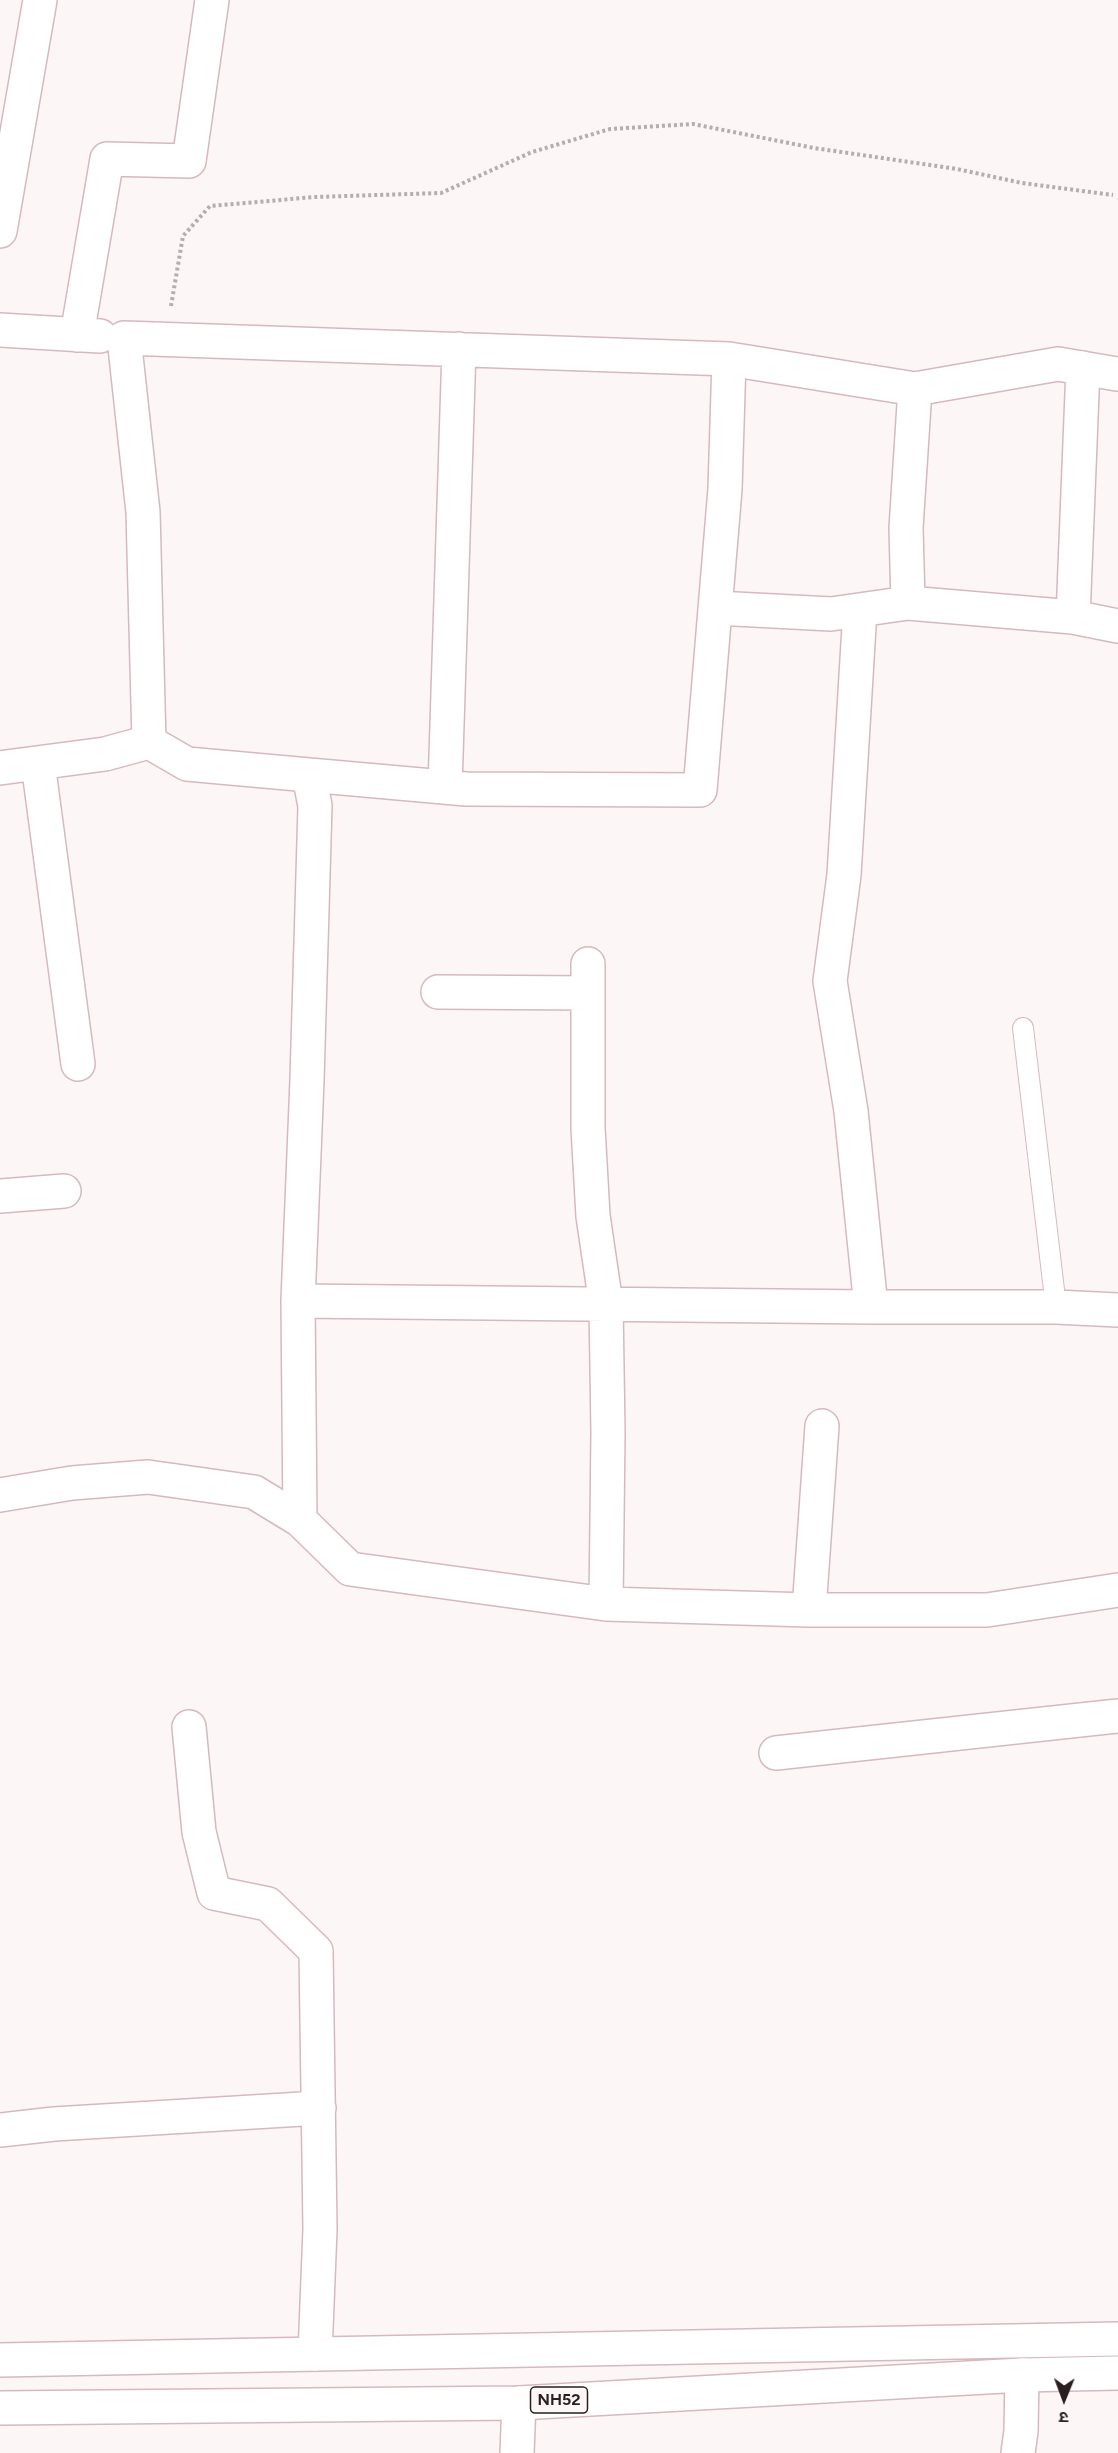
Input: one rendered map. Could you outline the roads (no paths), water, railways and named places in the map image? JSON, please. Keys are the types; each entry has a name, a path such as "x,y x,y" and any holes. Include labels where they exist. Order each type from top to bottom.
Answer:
{"main road":[{"path":"0,231 40,0"},
{"path":"77,335 107,159 189,161 213,0"},
{"path":"0,330 124,338 729,359 915,389 1058,364 1117,374"},
{"path":"124,338 143,512 149,742"},
{"path":"445,787 459,349"},
{"path":"0,768 105,754 149,742 187,764 445,787 700,790 725,489 729,359"},
{"path":"1073,617 1083,368"},
{"path":"908,603 906,528 915,389"},
{"path":"716,608 831,614 908,603 1073,617 1118,626"},
{"path":"860,610 844,875 830,981 851,1111 871,1306"},
{"path":"38,763 78,1064"},
{"path":"300,1520 298,1301 315,806 309,775"},
{"path":"438,992 588,979 588,1128 593,1216 606,1304 608,1433 606,1604"},
{"path":"0,1196 64,1191"},
{"path":"298,1301 1056,1307 1118,1310"},
{"path":"808,1610 822,1426"},
{"path":"0,1495 72,1483 148,1477 254,1492 300,1520 350,1569 606,1604 808,1610 987,1610 1118,1590"},
{"path":"776,1753 1118,1716"},
{"path":"189,1727 199,1832 214,1893 268,1904 316,1951 320,2229 315,2354"},
{"path":"0,2130 54,2124 319,2108"},
{"path":"0,2360 1118,2339"},
{"name":"NH52","path":"0,2408 519,2403 1022,2375 1118,2373"},
{"path":"1018,2453 1021,2432 1022,2375"},
{"path":"517,2453 519,2403"}],"lane":[{"path":"1023,1028 1056,1307"}]}
